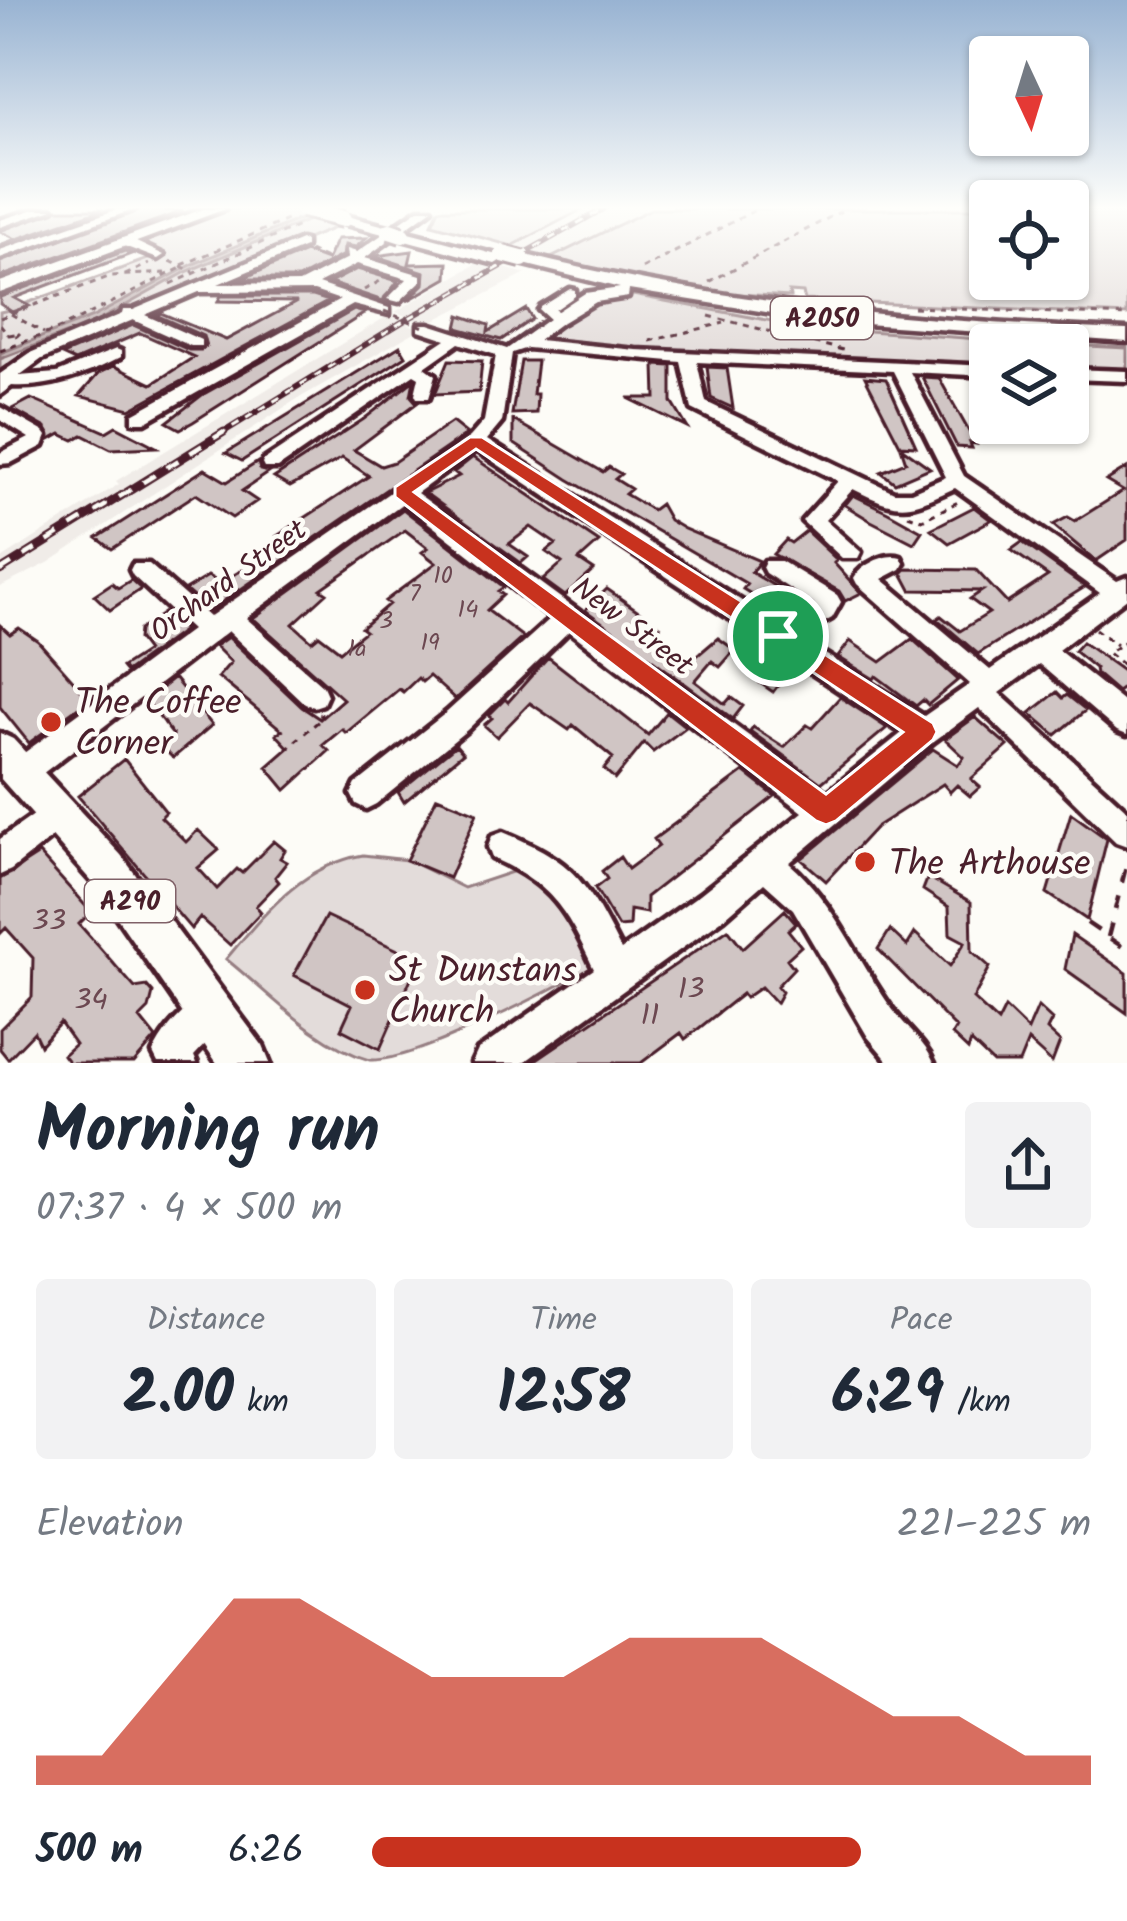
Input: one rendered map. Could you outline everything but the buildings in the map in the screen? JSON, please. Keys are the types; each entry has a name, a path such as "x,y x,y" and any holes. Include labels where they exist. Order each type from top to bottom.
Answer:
{"main road":[{"path":"0,288 84,259"},
{"name":"A2050","path":"506,259 714,303 890,326 1127,336"},
{"name":"A2050","path":"624,285 798,331 969,340"},
{"path":"561,318 590,297 624,285"},
{"name":"A2050","path":"1089,346 1127,348"},
{"name":"A290","path":"10,773 107,869 246,1063"}],"street":[{"path":"1,369 16,369 190,280 260,259"},
{"path":"303,286 349,259"},
{"path":"190,280 303,286 389,305 416,281 414,275 352,259"},
{"path":"424,327 504,353 561,318 546,310 569,293"},
{"path":"139,418 351,300"},
{"path":"128,313 196,343"},
{"path":"271,464 454,340"},
{"path":"523,344 969,370"},
{"path":"504,353 493,422 476,441 924,732"},
{"path":"1,369 61,376 116,354"},
{"path":"688,357 692,394 698,405 850,480 903,500 957,480"},
{"path":"491,1063 615,976 765,863 924,732 1122,589 957,480 899,367"},
{"path":"412,368 428,375 423,394"},
{"path":"1089,375 1127,376"},
{"path":"0,412 38,436 38,442 4,459"},
{"name":"Orchard Street","path":"10,773 476,441"},
{"path":"850,480 812,521 850,552"},
{"name":"New Street","path":"402,492 826,811"},
{"path":"893,563 865,578 1127,831"},
{"path":"772,568 829,602 824,610 778,636"},
{"path":"141,570 319,696"},
{"path":"366,794 457,721 567,618"},
{"path":"1039,649 1127,722"},
{"path":"0,859 55,815"},
{"path":"503,847 542,862 563,878 615,976"},
{"path":"765,863 804,898 881,1024 915,1063"},
{"path":"178,1063 172,1053 211,1011"}],"path":[{"path":"16,344 0,321 11,314 124,276 155,259"},
{"path":"1,369 16,344 198,259"},
{"path":"624,285 670,259"},
{"path":"710,282 753,259"},
{"path":"182,266 190,280"},
{"path":"124,276 168,273"},
{"path":"389,305 424,327"},
{"path":"904,307 1127,316"},
{"path":"11,314 45,334"},
{"path":"610,352 721,324 709,316 798,331 842,349"},
{"path":"0,336 30,328"},
{"path":"1081,619 1118,646"},
{"path":"1127,640 1108,653 1127,668"},
{"path":"286,749 320,720 319,696"},
{"path":"1108,937 1127,863"},
{"path":"1087,923 1127,950"}],"shaded area":[{"path":"149,259 260,259 128,313 0,379 0,312"},
{"path":"217,259 94,323 0,359 0,353 93,317 193,264"},
{"path":"554,259 969,259 969,300 1089,300 1089,259 1127,259 1127,315 805,300 803,293 789,292 790,297 687,291"},
{"path":"481,261 526,274 427,324 395,312"},
{"path":"622,293 799,326 969,338 969,370 523,343 591,297"},
{"path":"389,315 420,329 294,401 48,563 0,587 0,560 119,484 116,481"},
{"path":"1089,346 1127,348 1127,377 1089,375"},
{"path":"363,855 407,860 464,888 542,862 607,959 489,1020 420,1049 370,1060 350,1053 294,1017 226,959 270,909 303,881 321,869"}],"railway":[{"path":"219,435 515,259"},
{"path":"0,571 224,432"}],"place":[{"name":"The Coffee Corner","path":"51,722"},
{"name":"The Arthouse","path":"865,862"},
{"name":"St Dunstans Church","path":"365,990"}],"route":[{"path":"476,441 778,636 924,732 826,811 402,492 476,441"}]}
